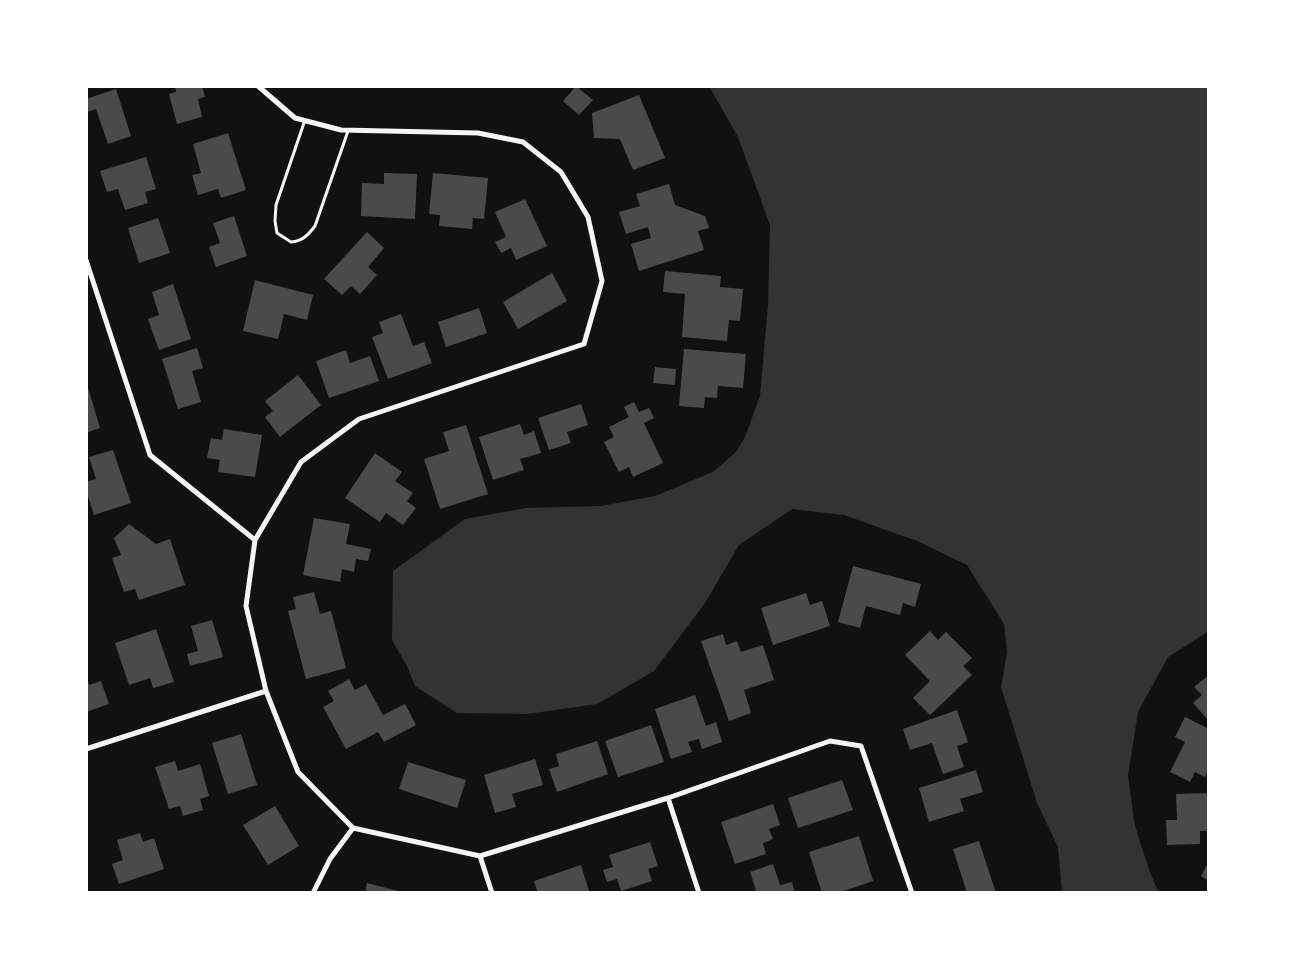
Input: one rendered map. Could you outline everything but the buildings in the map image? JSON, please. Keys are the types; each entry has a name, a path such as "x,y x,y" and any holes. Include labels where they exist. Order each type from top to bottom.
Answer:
{"street":[{"path":"258,86 295,118 341,130 478,133 524,142 561,172 588,217 602,281 584,344 359,419 301,462 255,540 246,606 266,691 298,772 353,828 480,856 668,798 830,741 861,746 912,893"},
{"path":"86,260 150,455 255,540"},
{"path":"86,749 266,691"},
{"path":"668,798 699,893"},
{"path":"313,893 330,859 353,828"},
{"path":"480,856 492,893"}],"lane":[{"path":"305,120 276,205 275,221 277,233 291,242 300,241 316,226 348,130"}],"shaded area":[{"path":"709,86 1209,86 1209,631 1168,657 1138,712 1128,775 1134,821 1138,836 1151,875 1157,889 1161,893 1062,893 1058,847 1037,803 1001,687 1007,652 1004,624 967,565 917,541 844,515 792,509 739,545 705,603 654,671 597,704 527,714 457,713 415,686 407,666 392,640 393,571 465,519 526,508 601,506 655,496 713,472 736,452 745,437 760,396 768,305 770,225 738,137"}]}
